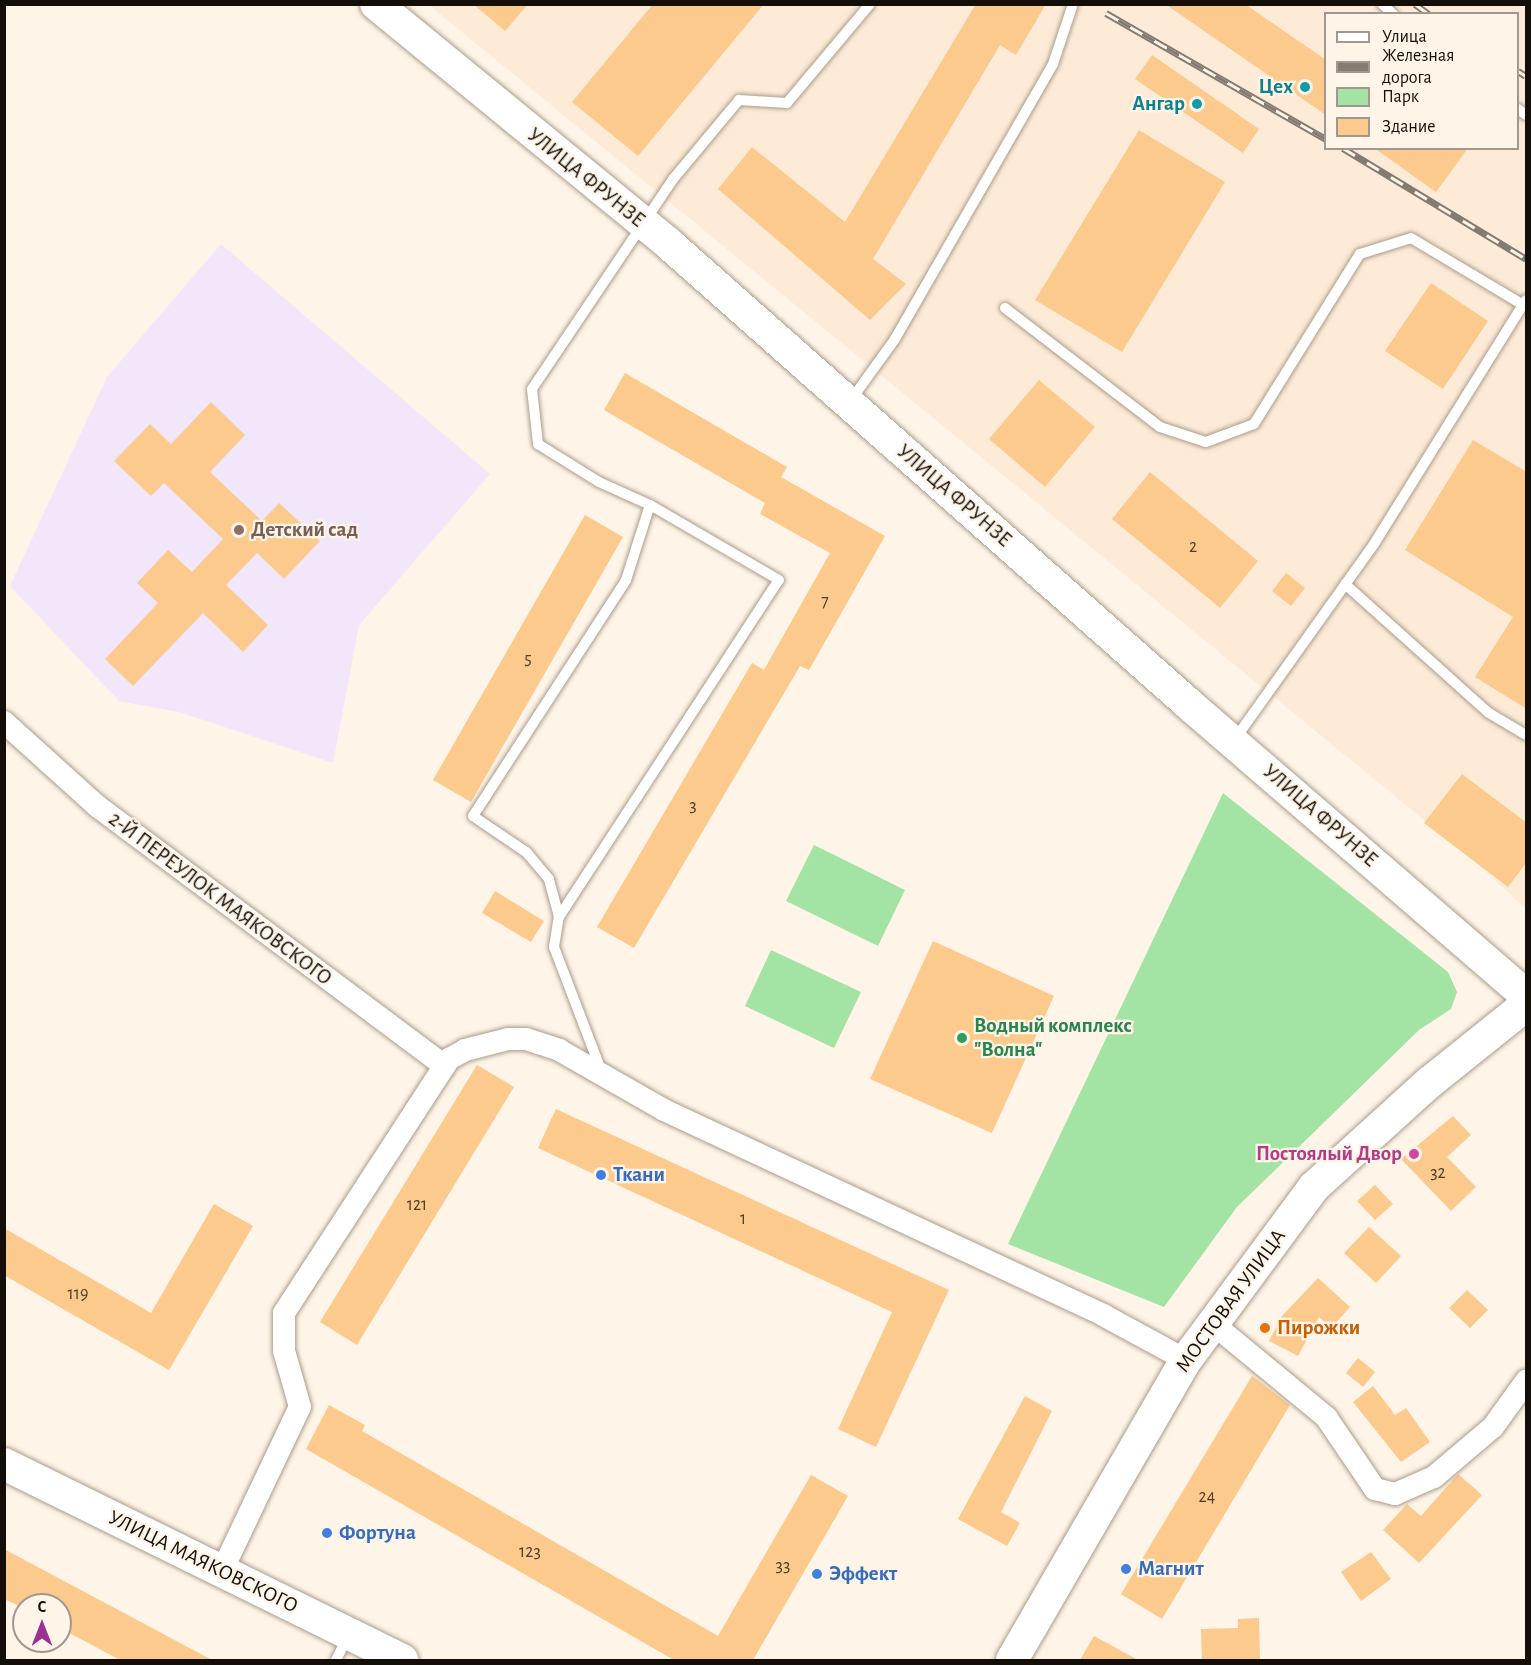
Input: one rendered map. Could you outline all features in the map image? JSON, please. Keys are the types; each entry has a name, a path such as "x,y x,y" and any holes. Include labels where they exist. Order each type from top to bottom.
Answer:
{"street":[{"name":"УЛИЦА ФРУНЗЕ","path":"375,4 643,225 849,403 1233,742 1527,994"},
{"name":"2-Й ПЕРЕУЛОК МАЯКОВСКОГО","path":"4,722 97,806 444,1066"},
{"name":"МОСТОВАЯ УЛИЦА","path":"1012,1660 1186,1360 1314,1187 1430,1082 1527,1005"},
{"path":"221,1573 300,1407 284,1351 284,1313 444,1066 465,1050 508,1039 526,1039 559,1050 664,1110 1103,1315 1186,1360"},
{"path":"1212,1323 1326,1417 1375,1489 1395,1494 1434,1477 1493,1427 1527,1381"},
{"name":"УЛИЦА МАЯКОВСКОГО","path":"4,1464 221,1573 342,1648 402,1660"}],"lane":[{"path":"559,917 779,580 650,505 599,482 538,444 532,389 674,178 739,100 787,103 870,4"},
{"path":"849,403 895,339 1053,64 1073,4"},
{"path":"1005,308 1160,427 1206,442 1254,424 1360,255 1411,238 1526,303 1346,584 1233,742"},
{"path":"602,1073 555,947 559,917 549,879 526,852 473,816 626,580 650,505"},
{"path":"1346,584 1489,713 1527,735"}],"shaded area":[{"path":"429,5 1526,5 1526,909 1473,860"},
{"name":"Детский сад","path":"221,244 490,474 359,625 333,763 179,712 119,701 10,586 107,377"}],"green space":[{"path":"1223,793 1448,972 1457,992 1451,1009 1419,1030 1237,1207 1164,1307 1008,1244"},
{"path":"814,845 905,890 878,946 786,901"},
{"path":"771,950 861,992 834,1048 745,1006"}],"building":[{"path":"473,4 528,4 505,31"},
{"path":"653,4 764,4 638,156 572,102"},
{"path":"976,4 1046,4 1016,55 1000,45 873,259 906,284 870,320 718,189 752,147 845,222"},
{"name":"Цех","path":"1165,4 1245,4 1324,59 1324,114"},
{"name":"Ангар","path":"1152,55 1259,129 1243,153 1135,79"},
{"path":"1139,130 1225,182 1122,352 1035,300"},
{"path":"1377,150 1467,150 1436,192"},
{"path":"1431,283 1488,321 1443,389 1385,351"},
{"path":"625,373 787,467 781,477 885,536 809,670 800,666 634,948 597,927 752,663 764,670 830,553 760,514 765,503 604,410"},
{"path":"1039,380 1095,427 1045,487 989,439"},
{"path":"211,402 245,435 210,472 262,521 279,503 320,541 284,579 257,553 226,585 268,625 243,652 203,613 133,686 105,659 158,603 137,583 168,550 192,572 223,539 164,483 151,496 114,461 150,424 171,444"},
{"path":"1473,440 1527,472 1527,709 1475,677 1513,617 1405,550"},
{"path":"1150,472 1258,561 1220,608 1112,519"},
{"path":"585,515 623,537 471,802 433,780"},
{"path":"1286,573 1305,588 1291,606 1272,591"},
{"path":"1462,774 1527,823 1527,862 1508,887 1424,823"},
{"path":"495,891 544,921 531,942 482,913"},
{"name":"Водный комплекс \"Волна\"","path":"933,941 1054,996 992,1133 870,1079"},
{"path":"477,1065 514,1087 357,1345 320,1322"},
{"path":"556,1109 949,1290 876,1447 838,1429 892,1312 538,1148"},
{"path":"1453,1116 1471,1135 1447,1157 1476,1187 1451,1211 1401,1159"},
{"path":"1375,1185 1393,1204 1375,1220 1357,1201"},
{"path":"214,1204 253,1226 169,1370 4,1275 4,1228 151,1313"},
{"path":"1369,1227 1401,1256 1376,1283 1344,1253"},
{"path":"1318,1278 1350,1307 1331,1328 1319,1317 1298,1356 1269,1341 1282,1316"},
{"path":"1467,1290 1488,1310 1470,1328 1449,1308"},
{"path":"1358,1358 1375,1372 1363,1387 1346,1373"},
{"path":"1252,1376 1290,1405 1162,1619 1121,1594"},
{"path":"1373,1386 1395,1415 1406,1408 1430,1442 1401,1462 1353,1402"},
{"path":"1025,1396 1052,1411 1001,1512 1020,1523 1007,1546 958,1519"},
{"path":"329,1405 365,1425 362,1431 718,1636 811,1475 848,1496 753,1660 674,1660 306,1449"},
{"path":"1458,1474 1482,1495 1419,1563 1383,1530 1407,1504 1421,1516"},
{"path":"4,1549 212,1660 120,1660 72,1634 72,1593 12,1593 12,1603 4,1599"},
{"path":"1371,1552 1391,1579 1361,1601 1341,1572"},
{"path":"1259,1618 1260,1660 1202,1660 1201,1629 1238,1628 1238,1619"},
{"path":"1094,1636 1138,1660 1080,1660"}],"railway":[{"path":"1415,4 1426,12"},
{"path":"1106,13 1324,138"},
{"path":"1519,72 1526,76"},
{"path":"1346,150 1526,259"}],"place":[{"name":"Цех","path":"1305,87"},
{"name":"Ангар","path":"1197,104"},
{"name":"Детский сад","path":"239,530"},
{"name":"Водный комплекс \"Волна\"","path":"962,1038"},
{"name":"Постоялый Двор","path":"1414,1154"},
{"name":"Ткани","path":"601,1175"},
{"name":"Пирожки","path":"1265,1328"},
{"name":"Фортуна","path":"327,1533"},
{"name":"Магнит","path":"1126,1569"},
{"name":"Эффект","path":"817,1574"}]}
